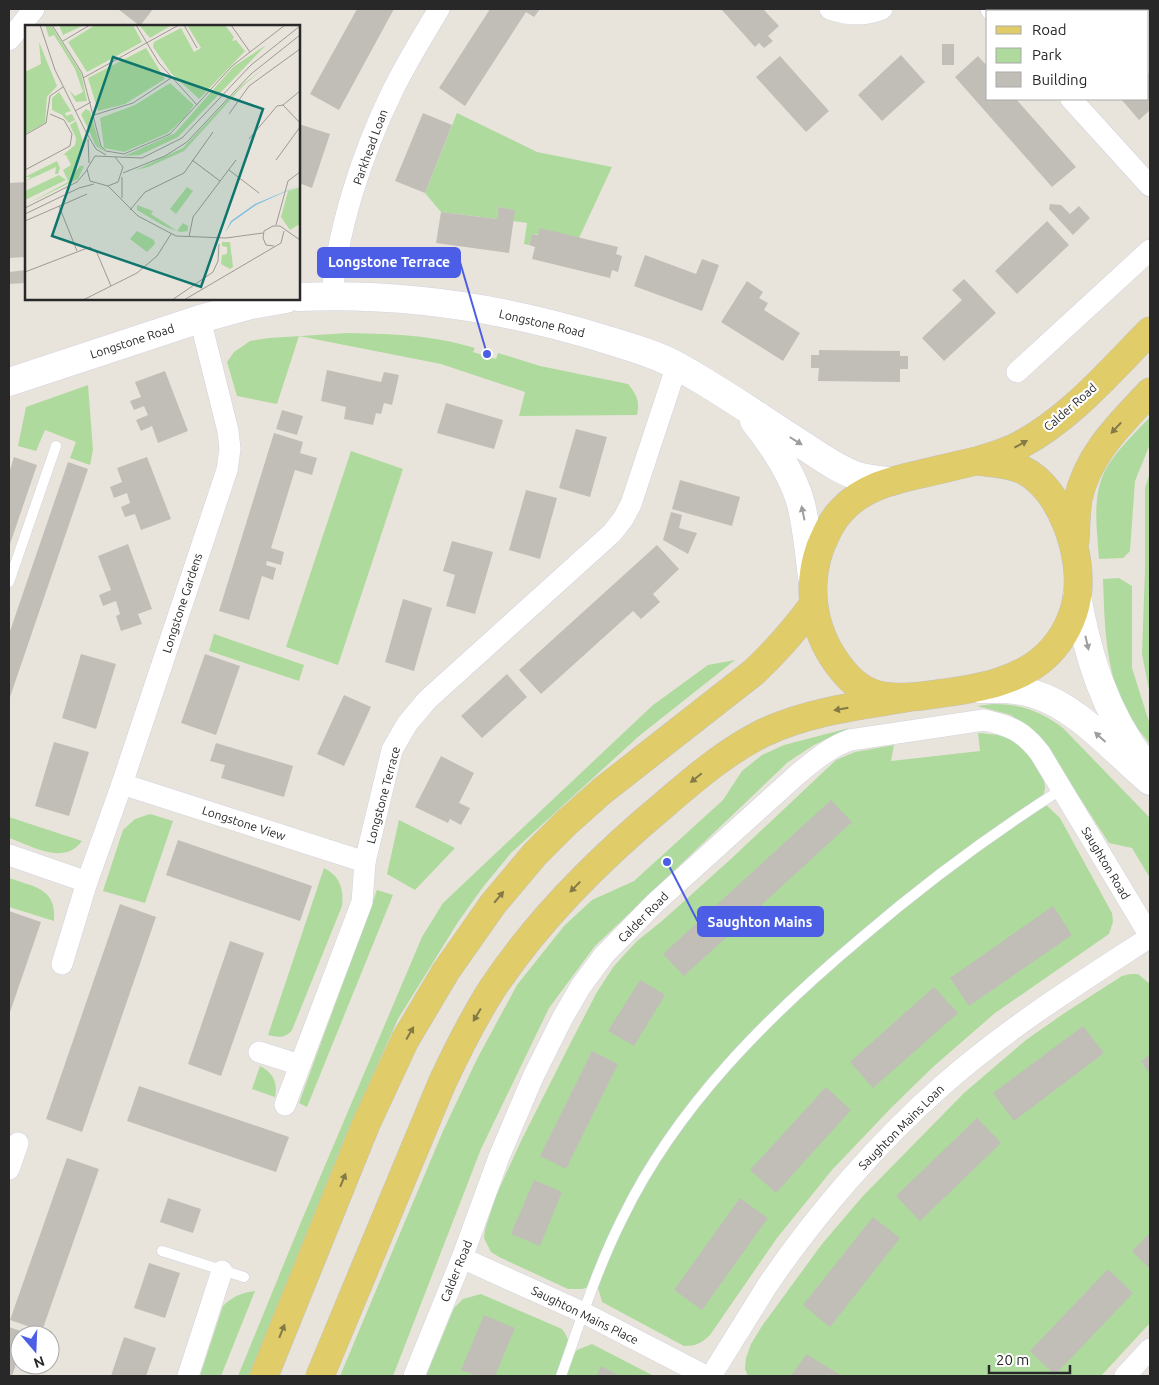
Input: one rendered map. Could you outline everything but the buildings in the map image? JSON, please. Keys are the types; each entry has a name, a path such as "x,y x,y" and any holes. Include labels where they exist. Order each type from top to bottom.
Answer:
{"main road":[{"name":"Calder Road","path":"976,462 1020,446 1060,418 1086,395 1150,331"},
{"path":"1074,550 1078,500 1084,478 1111,433 1150,392"},
{"path":"320,1376 438,1091 464,1036 492,989 525,943 565,897 624,838 722,757 762,734 794,721 825,712 906,698 975,689 1007,679 1028,670 1048,654 1064,634 1073,615 1077,596 1078,574 1074,550 1065,520 1054,500 1038,480 1022,470 1002,464 976,462 886,481 862,492 841,510 826,530 818,554 813,592 818,627 826,648 850,679 865,690 881,696 906,698"},
{"path":"264,1376 366,1124 401,1049 446,971 488,911 535,854 565,824 602,791 754,672 775,653 793,632 813,592"}],"street":[{"path":"9,40 34,9"},
{"name":"Parkhead Loan","path":"332,295 340,237 371,140 392,91 439,9"},
{"path":"830,9 853,14 882,9"},
{"path":"1073,100 1150,186"},
{"path":"1017,372 1150,250"},
{"name":"Longstone Road","path":"300,297 332,295 438,302 526,318 610,340 677,365 719,389 740,405 842,469 861,477 886,481"},
{"name":"Longstone Road","path":"9,382 200,319 281,300"},
{"name":"Longstone Gardens","path":"62,964 87,882 122,784 229,460 227,422 200,319"},
{"name":"Longstone Terrace","path":"285,1105 362,902 365,862 392,750 407,724 427,700 618,526 631,504 677,365"},
{"name":"Longstone Road","path":"740,405 781,458 801,503 813,592"},
{"path":"1077,596 1088,650 1100,688 1116,722 1150,772"},
{"path":"975,689 1011,689 1032,693 1060,705 1076,716 1150,781"},
{"name":"Calder Road","path":"414,1376 462,1258 499,1157 533,1077 563,1017 581,986 604,955 655,903 799,773 822,754 838,744 850,740 984,720 1018,730 1040,753 1062,789"},
{"name":"Longstone View","path":"122,784 365,862"},
{"name":"Saughton Road","path":"1062,789 1150,936"},
{"path":"9,855 87,882"},
{"name":"Saughton Mains Loan","path":"711,1376 767,1286 794,1249 856,1173 914,1112 977,1056 1028,1017 1150,936"},
{"path":"259,1052 300,1065"},
{"path":"9,1169 14,1142"},
{"name":"Saughton Mains Place","path":"462,1258 584,1312 706,1376"},
{"path":"188,1376 222,1271"},
{"path":"1125,1376 1150,1349"}],"lane":[{"path":"9,582 56,446"},
{"path":"561,1376 606,1253 627,1208 669,1139 722,1069 794,997 915,892 1062,789"},
{"path":"162,1251 244,1278"}],"green space":[{"path":"457,113 537,152 612,167 579,238 532,234 529,245 524,244 527,223 513,221 514,210 498,207 497,219 441,212 425,193"},
{"path":"349,333 412,336 443,340 475,348 473,352 496,359 498,353 540,366 628,384 637,398 637,415 519,416 525,392 441,364 299,336"},
{"path":"299,336 277,404 237,396 227,362 234,352 250,341"},
{"path":"88,385 93,450 90,465 70,458 76,442 45,430 36,451 18,446 26,407"},
{"path":"1150,417 1150,444 1135,481 1130,551 1123,558 1099,559 1096,509 1097,496 1104,472 1115,455"},
{"path":"351,451 403,469 338,665 286,647"},
{"path":"1150,472 1150,695 1142,654 1145,488"},
{"path":"1119,578 1132,586 1132,668 1150,725 1150,744 1133,723 1124,706 1108,653 1103,579"},
{"path":"214,634 304,665 299,681 209,651"},
{"path":"735,660 639,736 511,853 458,922 398,1019 346,1135 249,1376 238,1376 422,937 443,903 653,705 708,665"},
{"path":"993,704 1022,707 1047,717 1063,728 1150,818 1150,878 1132,848 1109,843 1039,735 1011,715 977,706"},
{"path":"849,728 814,745 788,762 595,946 549,1008 481,1149 393,1376 340,1376 443,1131 477,1059 517,985 564,926 592,900 634,881 723,800 742,771 762,755 784,745"},
{"path":"978,733 999,735 1009,739 1023,749 1035,763 1045,786 1042,801 1060,818 1112,913 1113,922 1109,934 995,1013 933,1067 891,1108 832,1170 777,1238 710,1335 698,1344 684,1346 602,1302 597,1284 582,1289 568,1289 491,1252 484,1238 485,1230 495,1198 521,1141 597,992 614,966 637,941 732,858 836,760 855,752 894,745 891,761 980,751"},
{"path":"150,814 173,821 145,903 103,891 123,830 135,819"},
{"path":"9,817 82,841 75,848 66,852 47,852 37,849 9,838"},
{"path":"399,820 455,848 415,890 387,874"},
{"path":"324,868 334,875 340,884 342,906 292,1030 284,1036 268,1035"},
{"path":"9,878 42,890 48,895 54,910 54,921 9,907"},
{"path":"377,890 393,895 307,1107 299,1103"},
{"path":"1138,974 1150,984 1150,1323 1101,1376 748,1376 745,1369 746,1358 751,1344 762,1326 822,1244 862,1197 964,1093 1026,1040 1122,976"},
{"path":"260,1066 274,1078 276,1087 275,1097 252,1089"},
{"path":"255,1291 221,1376 200,1376 223,1306 238,1295"},
{"path":"481,1294 562,1329 569,1343 565,1367 577,1350 592,1344 654,1376 426,1376 454,1308 463,1299"}],"place":[{"name":"Longstone Terrace","path":"487,354"},
{"name":"Saughton Mains","path":"667,862"}]}
